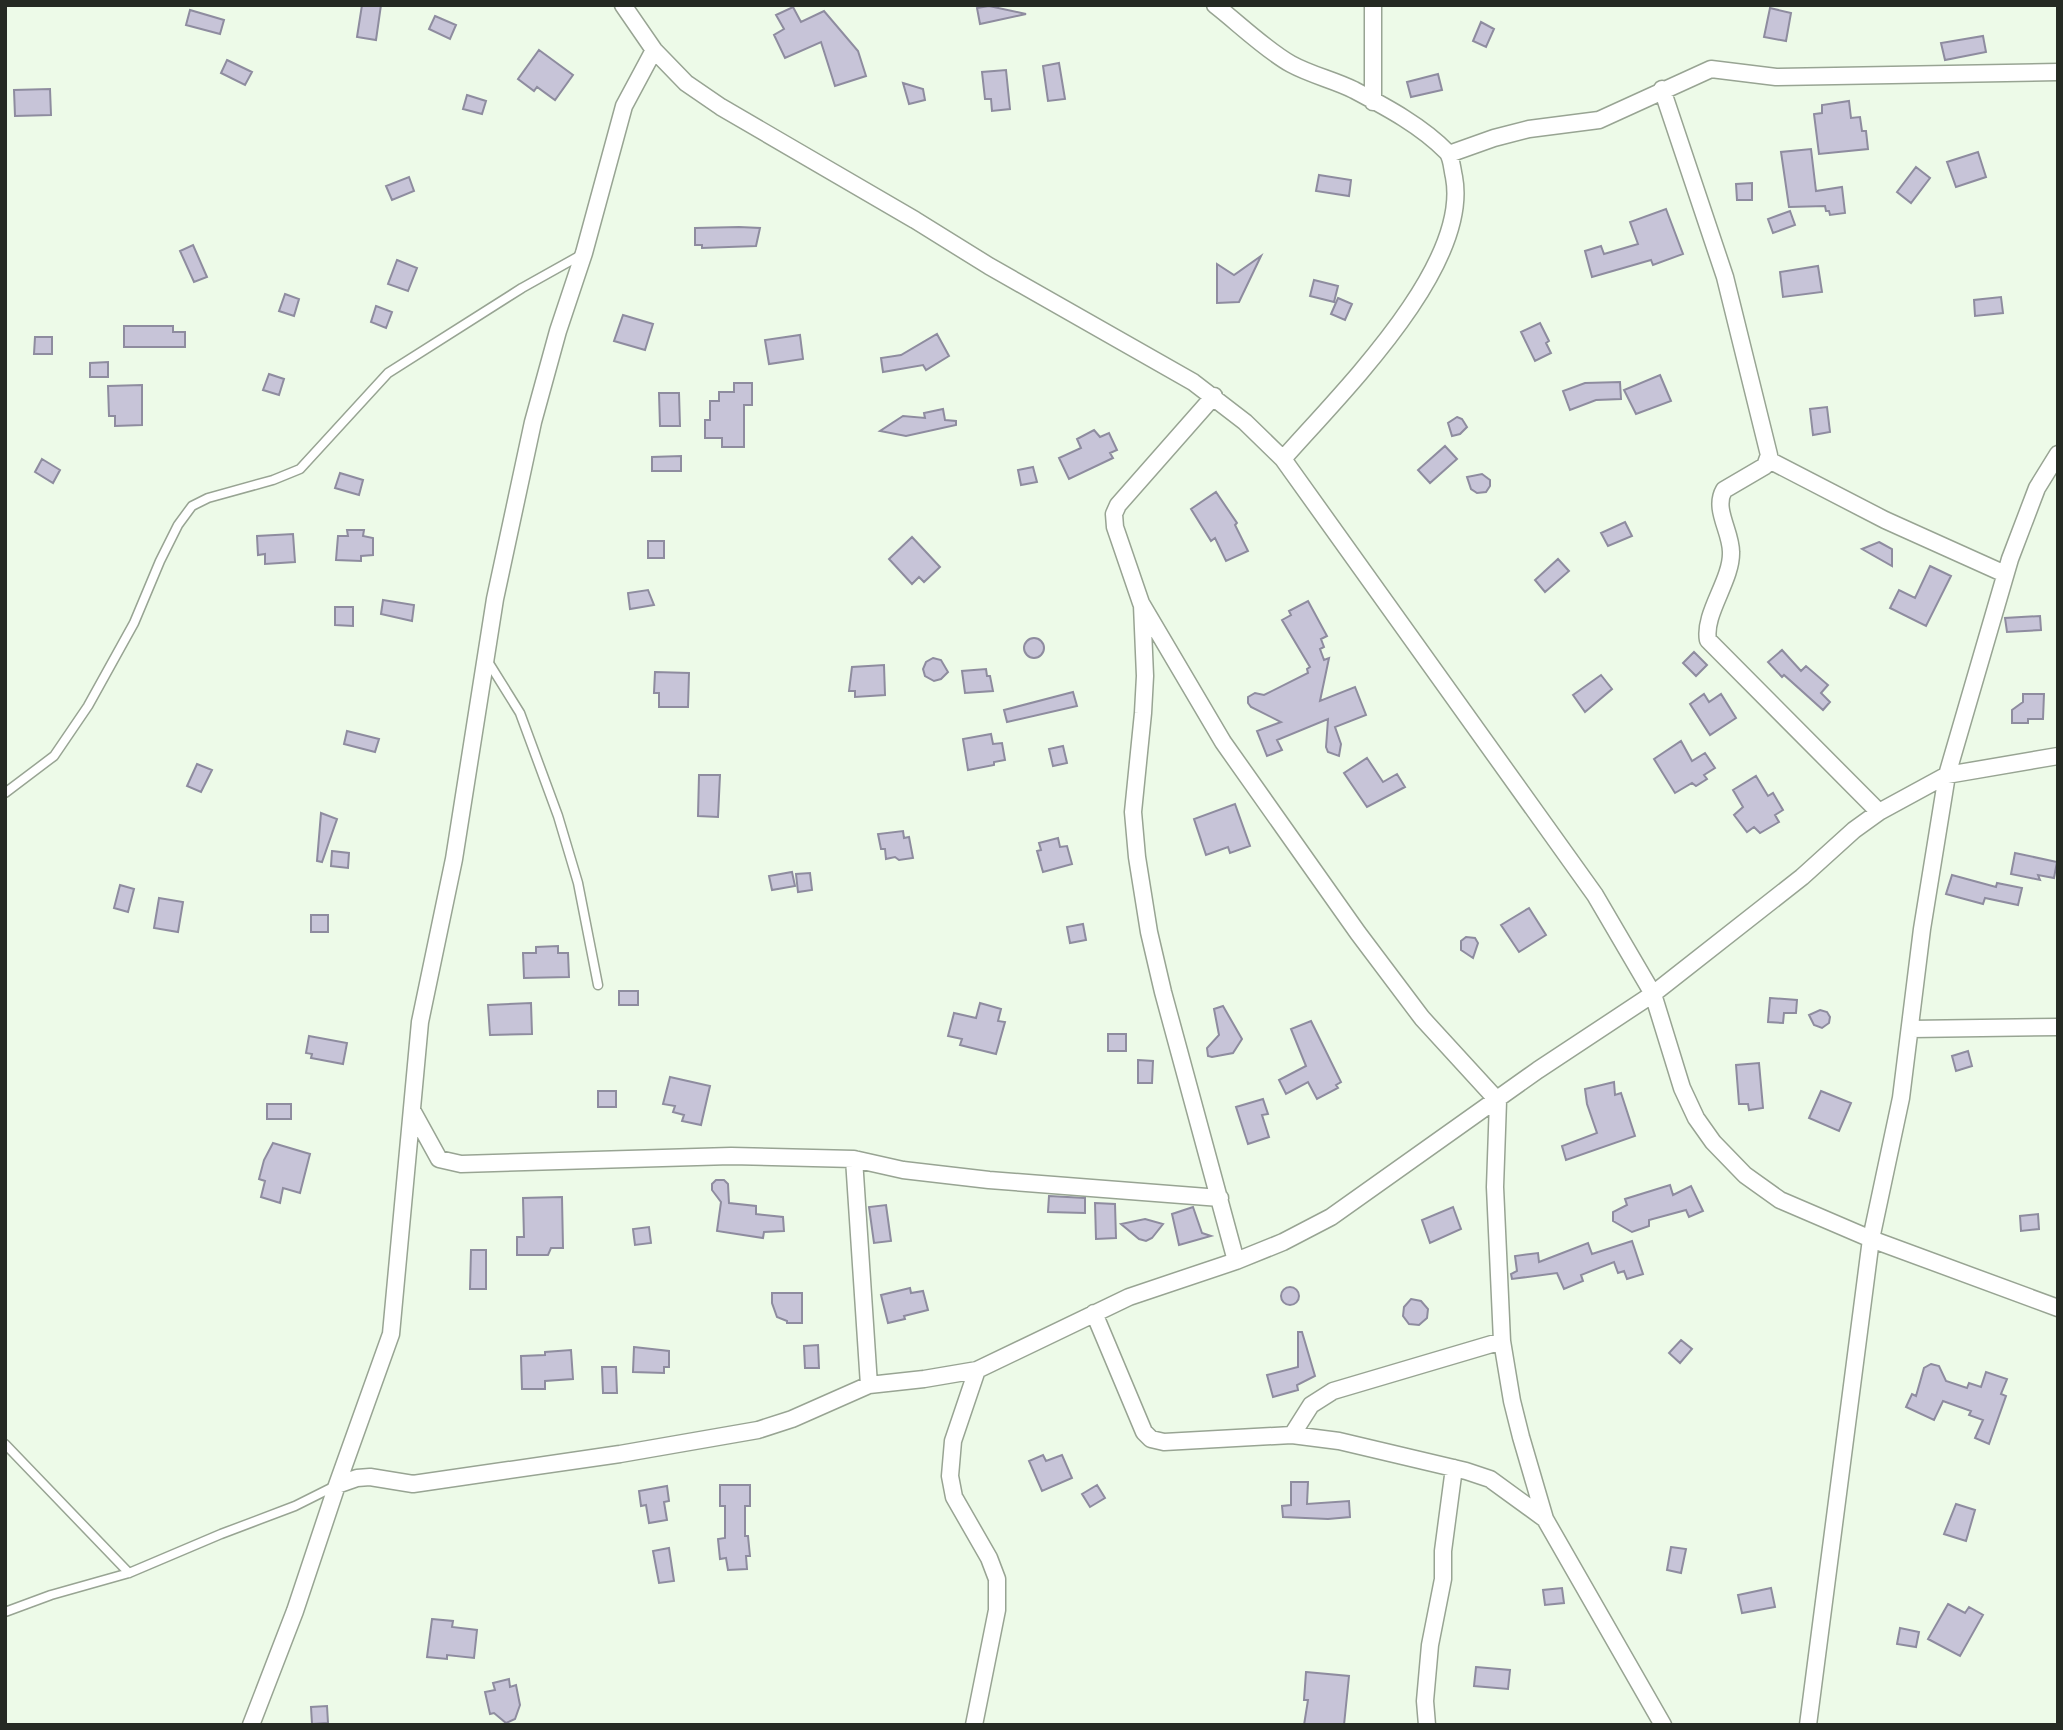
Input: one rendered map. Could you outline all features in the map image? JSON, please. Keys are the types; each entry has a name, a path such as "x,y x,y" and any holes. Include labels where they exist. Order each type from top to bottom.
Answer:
{"street":[{"path":"624,5 654,50 687,83 721,107 915,219 989,266 1133,346 1214,397 1245,422 1283,459 1595,895 1653,994 1682,1088 1696,1118 1713,1142 1745,1175 1780,1200 1871,1239 2058,1308"},
{"path":"1215,5 1290,63 1354,90 1417,127 1449,154 1457,192 1452,226 1434,268 1410,307 1363,368 1283,459"},
{"path":"1373,5 1373,102"},
{"path":"251,1725 295,1611 391,1334 421,1023 454,859 495,599 533,422 566,301 584,253 624,106 654,50"},
{"path":"1449,154 1529,129 1598,120 1711,69 1776,77 2058,72"},
{"path":"1662,89 1725,278 1769,460 1765,466 1724,490 1720,496 1719,503 1729,533 1731,561 1708,627 1708,640 1880,812"},
{"path":"1214,397 1118,505 1114,514 1115,527 1142,603 1223,742 1422,1017 1498,1101 1495,1187 1502,1341 1518,1425 1545,1519 1663,1725"},
{"path":"1808,1725 1871,1239 1901,1098 1922,929 1947,775 2005,574 2037,488 2058,454"},
{"path":"1769,460 1885,520 2005,574"},
{"path":"1142,603 1145,676 1135,777 1134,834 1149,932 1163,992 1236,1261"},
{"path":"337,1485 370,1477 413,1484 620,1454 758,1430 793,1419 869,1385 977,1370 1129,1297 1283,1242 1331,1217 1498,1101 1538,1070 1653,994 1802,877 1854,830 1880,812 1947,775 2058,757"},
{"path":"1911,1029 2058,1027"},
{"path":"412,1110 439,1159 461,1164 731,1156 855,1159 903,1170 989,1180 1220,1198"},
{"path":"855,1159 869,1385"},
{"path":"1094,1314 1144,1432 1151,1439 1164,1442 1292,1435 1339,1441 1490,1479 1545,1519"},
{"path":"1292,1435 1311,1405 1332,1391 1502,1341"},
{"path":"974,1725 997,1610 997,1579 989,1558 954,1497 950,1476 953,1441 977,1370"},
{"path":"1427,1725 1425,1701 1430,1645 1443,1579 1443,1552 1454,1468"}],"lane":[{"path":"5,793 54,756 88,706 134,623 178,525 192,506 208,498 273,480 300,469 388,373 510,295 584,253"},
{"path":"486,657 520,713 558,816 578,883 598,985"},
{"path":"5,1444 129,1573"},
{"path":"5,1612 51,1595 129,1573 295,1506 337,1485"}],"building":[{"path":"362,5 381,5 376,40 357,37"},
{"path":"989,6 1026,14 980,24 977,8"},
{"path":"793,7 801,22 824,11 858,51 866,76 835,86 821,42 785,58 774,35 784,29 776,15"},
{"path":"1770,8 1791,13 1786,41 1764,37"},
{"path":"190,10 224,20 220,34 186,25"},
{"path":"435,16 456,25 450,39 429,29"},
{"path":"1481,22 1494,29 1486,47 1473,41"},
{"path":"1983,36 1986,52 1945,60 1941,43"},
{"path":"539,50 573,75 555,100 537,87 534,91 518,79"},
{"path":"227,60 252,72 245,85 221,73"},
{"path":"1059,63 1065,99 1048,101 1043,66"},
{"path":"1006,70 1010,109 992,111 991,99 985,99 982,72"},
{"path":"1438,74 1442,90 1411,97 1407,82"},
{"path":"903,83 923,89 925,100 909,104"},
{"path":"50,89 51,115 15,116 14,90"},
{"path":"467,95 486,101 482,114 463,109"},
{"path":"1849,101 1851,118 1860,117 1862,131 1866,131 1868,149 1819,154 1814,114 1822,113 1822,105"},
{"path":"1811,149 1816,191 1842,187 1845,213 1830,215 1825,206 1789,207 1781,152"},
{"path":"1978,152 1986,177 1956,187 1947,162"},
{"path":"1916,167 1930,178 1911,203 1897,192"},
{"path":"1319,175 1351,180 1349,196 1316,191"},
{"path":"409,177 414,191 392,200 386,186"},
{"path":"1752,183 1752,200 1737,200 1736,184"},
{"path":"1666,209 1683,254 1653,265 1651,260 1592,277 1585,251 1601,246 1604,254 1638,244 1630,222"},
{"path":"1790,211 1795,225 1773,233 1768,219"},
{"path":"695,228 760,228 756,246 702,248 702,245 695,245"},
{"path":"193,245 207,277 194,282 180,251"},
{"path":"1261,256 1239,302 1217,303 1217,264 1234,275"},
{"path":"397,260 417,268 408,291 388,284"},
{"path":"1818,266 1822,292 1783,297 1780,272"},
{"path":"1314,280 1338,286 1334,302 1310,296"},
{"path":"285,294 299,299 294,316 279,311"},
{"path":"2001,297 2003,313 1975,316 1974,300"},
{"path":"1338,298 1352,304 1345,320 1331,314"},
{"path":"376,306 392,312 386,328 371,322"},
{"path":"623,315 653,324 645,350 614,341"},
{"path":"1540,323 1549,341 1546,343 1551,353 1535,361 1521,332"},
{"path":"124,326 173,326 173,332 185,332 185,347 124,347"},
{"path":"937,334 949,356 926,370 923,365 883,372 881,358 901,355"},
{"path":"800,335 803,359 769,364 765,340"},
{"path":"35,337 52,337 52,354 34,354"},
{"path":"108,362 108,377 90,377 90,363"},
{"path":"269,374 284,379 279,395 263,390"},
{"path":"1660,375 1671,401 1636,414 1624,390"},
{"path":"1620,382 1621,399 1596,400 1570,410 1563,391 1585,383"},
{"path":"734,383 752,383 752,405 744,405 744,447 722,447 722,438 705,438 705,420 710,420 710,401 719,401 719,392 734,392"},
{"path":"142,385 142,425 115,426 115,416 109,416 108,386"},
{"path":"659,393 679,393 680,426 660,426"},
{"path":"1827,407 1830,432 1813,435 1810,409"},
{"path":"943,409 945,420 956,421 956,425 906,436 880,431 903,416 925,418 924,413"},
{"path":"1457,417 1462,419 1467,427 1460,434 1452,436 1448,423"},
{"path":"1094,430 1100,437 1109,433 1117,450 1110,453 1113,458 1069,479 1059,458 1081,448 1077,439"},
{"path":"1445,446 1457,459 1430,483 1418,470"},
{"path":"681,456 681,471 652,471 652,457"},
{"path":"42,459 60,470 53,483 35,472"},
{"path":"1033,467 1037,482 1021,485 1018,470"},
{"path":"340,473 363,480 359,495 335,488"},
{"path":"1482,474 1490,480 1490,486 1486,492 1477,493 1471,489 1467,477"},
{"path":"1216,492 1237,523 1235,525 1248,551 1226,561 1215,538 1211,541 1191,509"},
{"path":"1625,522 1632,536 1608,546 1601,533"},
{"path":"347,530 364,530 363,536 373,538 373,555 361,556 361,561 336,560 338,536 348,536"},
{"path":"293,534 295,562 265,564 265,554 258,555 257,536"},
{"path":"912,537 940,567 924,582 919,577 912,584 889,559"},
{"path":"648,541 664,541 664,558 648,558"},
{"path":"1879,542 1892,549 1892,566 1862,549"},
{"path":"1558,559 1569,571 1545,592 1535,580"},
{"path":"1930,566 1951,576 1926,626 1890,608 1899,590 1915,598"},
{"path":"648,590 654,605 630,609 628,593"},
{"path":"383,600 414,605 412,621 381,614"},
{"path":"1308,601 1327,636 1321,639 1324,647 1320,649 1324,660 1329,658 1320,701 1355,687 1366,715 1335,727 1341,744 1339,756 1328,752 1326,747 1328,719 1277,740 1282,750 1267,756 1257,731 1281,722 1251,707 1248,697 1255,693 1264,695 1308,673 1307,669 1310,667 1282,620 1291,615 1289,611"},
{"path":"335,607 353,607 353,626 335,625"},
{"path":"2040,616 2041,630 2007,632 2005,618"},
{"path":"1034,638 1041,641 1044,648 1041,655 1034,658 1027,655 1024,648 1027,641"},
{"path":"1782,650 1801,671 1806,666 1828,685 1821,693 1830,702 1823,710 1768,662"},
{"path":"1694,652 1707,665 1696,676 1683,663"},
{"path":"933,658 941,660 948,672 941,679 934,681 925,676 923,669 926,662"},
{"path":"884,665 885,695 855,697 855,691 849,691 852,667"},
{"path":"986,669 993,691 965,693 962,671"},
{"path":"655,672 689,673 688,707 659,707 659,693 654,693"},
{"path":"1601,675 1612,689 1585,712 1573,695"},
{"path":"1073,692 1077,706 1007,722 1004,710"},
{"path":"1704,694 1709,702 1721,694 1736,718 1710,735 1690,704"},
{"path":"2023,694 2044,694 2043,719 2012,723 2012,710 2023,702"},
{"path":"347,731 379,739 375,752 344,744"},
{"path":"991,734 993,744 1002,743 1005,760 968,770 963,739"},
{"path":"1681,741 1692,761 1705,753 1715,768 1704,775 1707,779 1696,786 1692,783 1675,793 1654,759"},
{"path":"1063,746 1067,763 1053,766 1049,749"},
{"path":"1367,758 1383,782 1397,774 1405,787 1367,807 1344,773"},
{"path":"197,764 212,770 201,792 187,786"},
{"path":"699,775 720,775 718,817 698,816"},
{"path":"1756,776 1768,796 1773,793 1783,810 1775,815 1779,822 1760,833 1754,827 1747,832 1734,815 1743,807 1733,790"},
{"path":"1235,804 1250,846 1230,853 1228,847 1206,855 1194,819"},
{"path":"321,813 337,819 322,862 317,861"},
{"path":"903,831 904,838 909,837 913,858 886,859 878,834"},
{"path":"1058,838 1060,847 1067,846 1072,864 1043,872 1037,851 1041,850 1039,843"},
{"path":"332,851 349,853 348,868 331,866"},
{"path":"2015,853 2057,862 2054,878 2038,875 2040,880 2011,874"},
{"path":"792,872 795,886 772,890 769,876"},
{"path":"810,873 812,890 798,892 796,874"},
{"path":"1952,875 1996,887 1997,883 2022,888 2018,905 1985,898 1983,904 1946,894"},
{"path":"120,885 134,889 128,912 114,908"},
{"path":"159,898 183,902 178,932 154,928"},
{"path":"1529,908 1546,935 1519,952 1501,925"},
{"path":"311,915 328,915 328,932 311,932"},
{"path":"1083,924 1086,940 1070,943 1067,927"},
{"path":"1466,937 1475,938 1478,943 1473,958 1461,950 1461,941"},
{"path":"558,946 558,953 568,953 569,977 524,978 523,953 536,953 536,947"},
{"path":"619,991 638,991 638,1005 619,1005"},
{"path":"1770,998 1797,1000 1796,1013 1784,1013 1783,1023 1768,1022"},
{"path":"531,1003 532,1034 490,1035 488,1005"},
{"path":"980,1003 1001,1009 998,1021 1005,1022 996,1054 960,1045 962,1039 948,1036 954,1013 976,1018"},
{"path":"1223,1006 1242,1039 1233,1053 1208,1056 1207,1048 1219,1035 1214,1009"},
{"path":"1820,1010 1827,1012 1830,1017 1829,1023 1822,1028 1814,1025 1809,1015"},
{"path":"1311,1021 1341,1082 1336,1085 1338,1088 1317,1099 1308,1082 1286,1094 1279,1080 1306,1066 1291,1029"},
{"path":"1108,1034 1126,1034 1126,1051 1108,1051"},
{"path":"309,1036 347,1043 343,1064 311,1058 312,1054 306,1053"},
{"path":"1968,1051 1972,1066 1956,1071 1952,1056"},
{"path":"1138,1060 1153,1061 1152,1083 1138,1083"},
{"path":"1759,1063 1763,1108 1749,1110 1748,1104 1739,1104 1736,1065"},
{"path":"670,1077 710,1086 701,1125 682,1121 684,1115 673,1112 675,1106 663,1104"},
{"path":"1614,1082 1615,1095 1621,1093 1635,1136 1566,1160 1562,1146 1597,1133 1585,1089"},
{"path":"598,1091 616,1091 616,1107 598,1107"},
{"path":"1821,1091 1851,1103 1839,1131 1809,1118"},
{"path":"1263,1099 1268,1114 1262,1115 1269,1137 1248,1144 1236,1107"},
{"path":"267,1104 291,1104 291,1119 267,1119"},
{"path":"273,1143 310,1154 300,1193 283,1188 280,1203 261,1197 265,1181 259,1179 264,1160"},
{"path":"716,1180 724,1180 728,1184 729,1203 756,1206 756,1214 783,1217 784,1231 764,1232 763,1238 717,1231 721,1202 712,1190 712,1184"},
{"path":"1670,1185 1673,1195 1691,1186 1703,1211 1689,1217 1686,1210 1649,1220 1649,1226 1632,1232 1613,1221 1613,1212 1627,1205 1625,1199"},
{"path":"1049,1196 1085,1198 1085,1213 1048,1212"},
{"path":"562,1197 563,1248 551,1248 548,1255 517,1255 517,1237 524,1237 523,1198"},
{"path":"1095,1203 1115,1204 1116,1238 1096,1239"},
{"path":"886,1205 891,1241 874,1243 869,1207"},
{"path":"1193,1207 1202,1233 1211,1236 1179,1245 1172,1214"},
{"path":"1453,1207 1461,1229 1430,1243 1422,1220"},
{"path":"2038,1214 2039,1229 2021,1231 2020,1216"},
{"path":"1145,1219 1163,1224 1152,1238 1146,1241 1139,1239 1121,1224"},
{"path":"649,1227 651,1243 635,1245 633,1229"},
{"path":"1632,1241 1643,1274 1627,1279 1624,1271 1618,1273 1614,1262 1581,1275 1583,1281 1564,1289 1557,1273 1512,1279 1511,1274 1517,1271 1515,1256 1538,1253 1539,1262 1588,1243 1592,1254"},
{"path":"471,1250 486,1250 486,1289 470,1289"},
{"path":"1290,1287 1296,1290 1299,1296 1296,1302 1290,1305 1284,1302 1281,1296 1284,1290"},
{"path":"910,1288 911,1293 923,1291 928,1310 888,1323 881,1295"},
{"path":"772,1293 802,1293 802,1323 787,1323 777,1317"},
{"path":"1411,1299 1421,1301 1428,1309 1427,1318 1419,1325 1409,1324 1403,1316 1404,1307"},
{"path":"1298,1332 1302,1332 1315,1376 1297,1385 1298,1390 1273,1397 1267,1375 1298,1367"},
{"path":"1681,1340 1692,1349 1680,1363 1669,1353"},
{"path":"818,1345 819,1368 805,1368 804,1346"},
{"path":"634,1347 669,1351 669,1367 664,1367 664,1373 633,1372"},
{"path":"571,1350 573,1379 545,1381 545,1389 522,1389 521,1356"},
{"path":"1931,1364 1939,1366 1946,1381 1967,1388 1969,1383 1981,1387 1986,1372 2007,1379 2001,1394 2006,1396 1989,1444 1975,1438 1983,1420 1969,1415 1971,1411 1943,1401 1934,1420 1906,1407 1912,1394 1916,1396 1924,1368"},
{"path":"602,1367 616,1367 617,1393 603,1393"},
{"path":"1043,1455 1046,1461 1062,1455 1072,1478 1042,1491 1029,1461"},
{"path":"1291,1482 1308,1482 1307,1504 1349,1501 1350,1517 1283,1517 1282,1506 1291,1505"},
{"path":"720,1485 750,1485 750,1506 745,1506 745,1536 748,1536 750,1556 746,1556 747,1569 728,1570 726,1558 720,1559 718,1539 725,1538 725,1506 720,1506"},
{"path":"1097,1485 1105,1498 1090,1507 1082,1494"},
{"path":"667,1486 669,1501 664,1502 667,1520 649,1523 646,1505 641,1506 639,1491"},
{"path":"1956,1504 1975,1510 1966,1541 1944,1534"},
{"path":"1671,1547 1686,1549 1681,1573 1667,1570"},
{"path":"669,1548 674,1581 659,1583 653,1551"},
{"path":"1562,1588 1564,1603 1545,1605 1543,1590"},
{"path":"1771,1588 1775,1607 1742,1613 1738,1595"},
{"path":"1948,1604 1965,1613 1969,1607 1983,1615 1960,1656 1928,1639"},
{"path":"432,1619 453,1621 452,1627 477,1630 474,1658 447,1655 447,1659 427,1657"},
{"path":"1900,1628 1919,1632 1916,1647 1897,1644"},
{"path":"1476,1667 1510,1670 1508,1689 1474,1686"},
{"path":"1306,1672 1349,1676 1344,1725 1304,1725 1308,1700 1304,1700"},
{"path":"509,1679 510,1687 516,1685 520,1705 515,1719 506,1723 494,1713 490,1714 485,1692 495,1690 493,1683"},
{"path":"327,1706 328,1723 312,1724 311,1707"}]}
